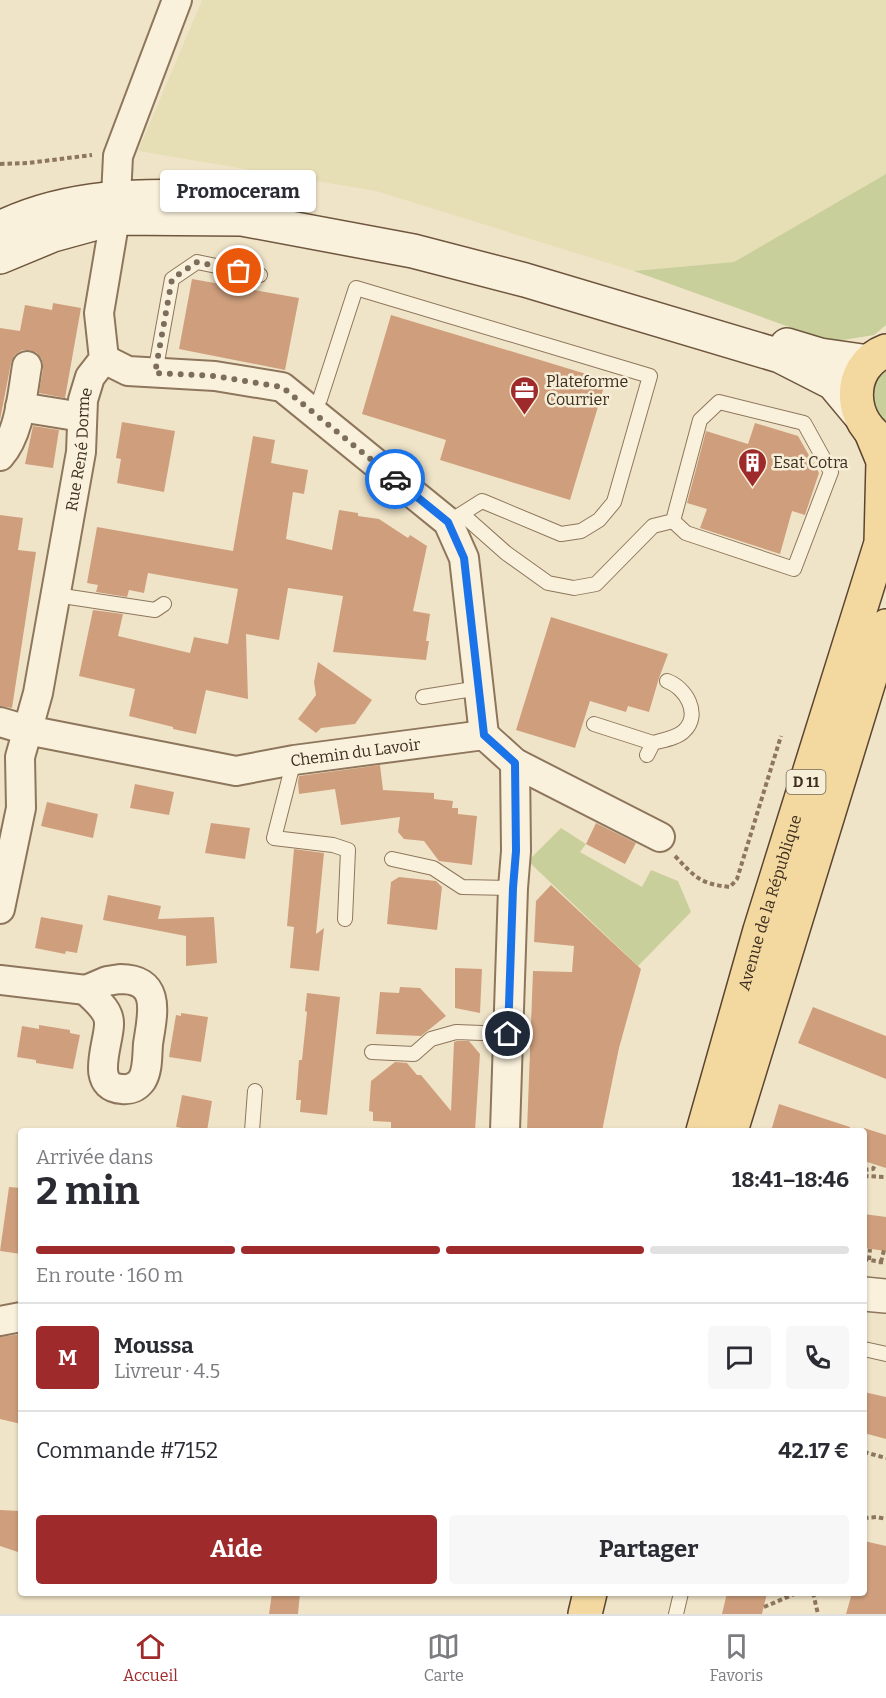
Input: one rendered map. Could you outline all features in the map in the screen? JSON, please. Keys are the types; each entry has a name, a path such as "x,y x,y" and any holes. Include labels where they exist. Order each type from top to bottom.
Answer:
{"main road":[{"path":"0,257 116,208 161,195 247,200 414,231 820,355 878,356"},
{"path":"0,228 15,220 69,205 242,219 413,251 525,280 780,356 833,383 872,429"},
{"name":"Avenue de la République","path":"704,1128 760,930 881,543 883,461 872,429 855,399 856,386 861,373 878,356"},
{"name":"Avenue de la République","path":"732,1128 886,626"},
{"path":"867,1294 886,1296"},
{"path":"585,1614 589,1596"}],"street":[{"path":"177,0 118,156 116,208 99,313 104,359 128,371 215,376 282,387 455,518 464,558 484,735 515,763 660,837"},
{"name":"Rue René Dorme","path":"1,899 21,808 20,757 13,726 38,693 81,452 83,400 90,377 104,359"},
{"path":"0,456 18,420 27,366"},
{"path":"20,407 82,417"},
{"name":"Chemin du Lavoir","path":"13,726 236,771 294,760 484,735"},
{"path":"505,1128 516,851 515,763"},
{"path":"0,980 86,990"},
{"path":"0,1321 18,1318"}],"lane":[{"path":"155,373 172,279 197,262 260,275"},
{"path":"310,410 320,399 356,288 650,376 614,502 599,520 580,531 561,534 482,501 455,518 548,583 574,588 596,584 653,526 673,520"},
{"path":"719,402 804,423 831,472 794,569 686,533 673,520 700,420 719,402"},
{"path":"56,595 155,610 164,604"},
{"path":"594,724 650,749 684,731 692,718 690,703 675,684 667,681"},
{"path":"423,698 479,688"},
{"path":"294,760 274,838 333,844 348,850 345,919"},
{"path":"392,859 433,868 462,887 513,888"},
{"path":"372,1052 414,1054 431,1039 456,1032 508,1034"},
{"path":"252,1128 255,1091"},
{"path":"867,1350 886,1354"},
{"path":"676,1614 680,1596"}],"path":[{"path":"0,164 28,163 84,155 118,156"},
{"path":"660,837 693,875 710,885 730,886 737,879 781,736"},
{"path":"867,1170 873,1169 875,1165"},
{"path":"867,1176 886,1177"},
{"path":"867,1257 870,1249"},
{"path":"884,1250 881,1269 886,1270"},
{"path":"867,1260 881,1262"},
{"path":"867,1453 886,1458"},
{"path":"867,1518 877,1517 886,1520"},
{"path":"764,1607 790,1596"},
{"path":"814,1596 818,1614"}],"shaded area":[{"path":"202,0 886,0 886,174 734,262 634,271 376,191 138,151"}],"green space":[{"path":"886,174 886,325 874,335 831,342 634,271 734,262"},
{"path":"886,366 886,424 875,408 871,395 875,382"},
{"path":"561,828 586,844 580,852 642,887 651,870 678,881 691,912 638,966 528,861"}],"building":[{"path":"192,279 299,298 285,370 179,349"},
{"path":"53,303 81,308 65,398 39,393 43,369 42,360 37,353 22,350 15,355 11,363 0,420 0,328 20,331 25,305 52,310"},
{"name":"Plateforme Courrier","path":"391,315 606,380 570,500 440,460 446,440 362,414"},
{"path":"122,422 175,431 164,492 117,483 121,459 116,458"},
{"name":"Esat Cotra","path":"755,423 798,436 819,473 805,515 792,511 780,554 700,528 707,509 687,503 706,431 748,444"},
{"path":"33,426 59,430 53,468 25,464"},
{"path":"253,436 275,440 271,463 308,470 304,494 293,492 286,539 332,550 339,510 379,519 408,538 410,535 427,546 413,611 430,614 426,660 333,652 343,596 288,588 279,640 246,634 248,699 206,690 196,734 129,716 135,689 79,676 93,610 123,614 118,636 190,653 194,637 228,644 238,589 148,573 144,593 129,590 127,597 96,592 98,585 87,583 97,527 233,551"},
{"path":"0,515 23,518 18,550 36,552 12,708 0,706"},
{"path":"551,617 668,654 649,712 628,706 626,712 590,701 575,748 516,730"},
{"path":"318,662 372,700 355,724 321,728 316,733 298,719 316,695 314,682"},
{"path":"380,765 383,790 434,793 434,799 453,801 452,808 458,808 458,814 477,816 472,865 439,861 424,841 404,839 398,832 400,817 341,825 335,789 299,794 299,776"},
{"path":"135,784 174,792 169,815 130,808"},
{"path":"47,802 98,814 93,838 41,826"},
{"path":"211,823 250,828 245,859 205,853"},
{"path":"596,823 636,843 625,864 586,844"},
{"path":"294,849 324,853 316,934 324,928 319,971 290,968 294,927 287,926"},
{"path":"399,877 436,881 442,887 437,930 387,924 391,882"},
{"path":"551,885 641,969 619,1048 603,1128 527,1128 533,971 572,972 574,946 534,942 536,901"},
{"path":"108,895 161,906 158,919 214,917 217,963 186,966 186,936 103,920"},
{"path":"41,917 83,925 77,953 66,951 65,954 35,948"},
{"path":"455,968 482,969 480,1013 455,1008"},
{"path":"400,987 420,988 446,1016 421,1036 376,1034 380,992 399,993"},
{"path":"307,993 340,997 327,1115 300,1112 301,1100 296,1100 299,1060 302,1060 307,1012 305,1011"},
{"path":"813,1007 886,1036 886,1079 798,1043"},
{"path":"181,1013 208,1017 201,1062 169,1057 176,1015 181,1016"},
{"path":"39,1025 70,1030 70,1033 80,1035 73,1069 36,1063 36,1060 17,1057 22,1026 39,1029"},
{"path":"469,1041 480,1054 475,1128 391,1128 391,1122 373,1121 373,1112 369,1111 371,1081 395,1062 407,1063 417,1075 421,1075 451,1111 454,1042"},
{"path":"182,1095 212,1101 208,1128 176,1127"},
{"path":"779,1104 850,1127 850,1128 772,1128"},
{"path":"867,1129 886,1135 886,1168 867,1162"},
{"path":"9,1187 18,1188 18,1254 0,1251"},
{"path":"867,1214 886,1217 886,1251 867,1248"},
{"path":"18,1334 18,1423 0,1419 0,1337"},
{"path":"867,1393 886,1397 886,1439 867,1434"},
{"path":"0,1510 18,1511 18,1552 0,1546"},
{"path":"867,1542 886,1546 886,1614 846,1614 851,1596 867,1596"},
{"path":"272,1596 300,1596 298,1614 269,1614"},
{"path":"726,1596 766,1596 762,1614 722,1614"}],"way so far":[{"path":"239,271 197,262 172,279 155,373 215,376 282,387 395,479"}],"place":[{"name":"Promoceram","path":"239,271"},
{"name":"Plateforme Courrier","path":"525,416"},
{"name":"Esat Cotra","path":"752,488"}],"route":[{"path":"395,479 448,522 464,558 484,735 515,763 516,851 508,1034"}]}
